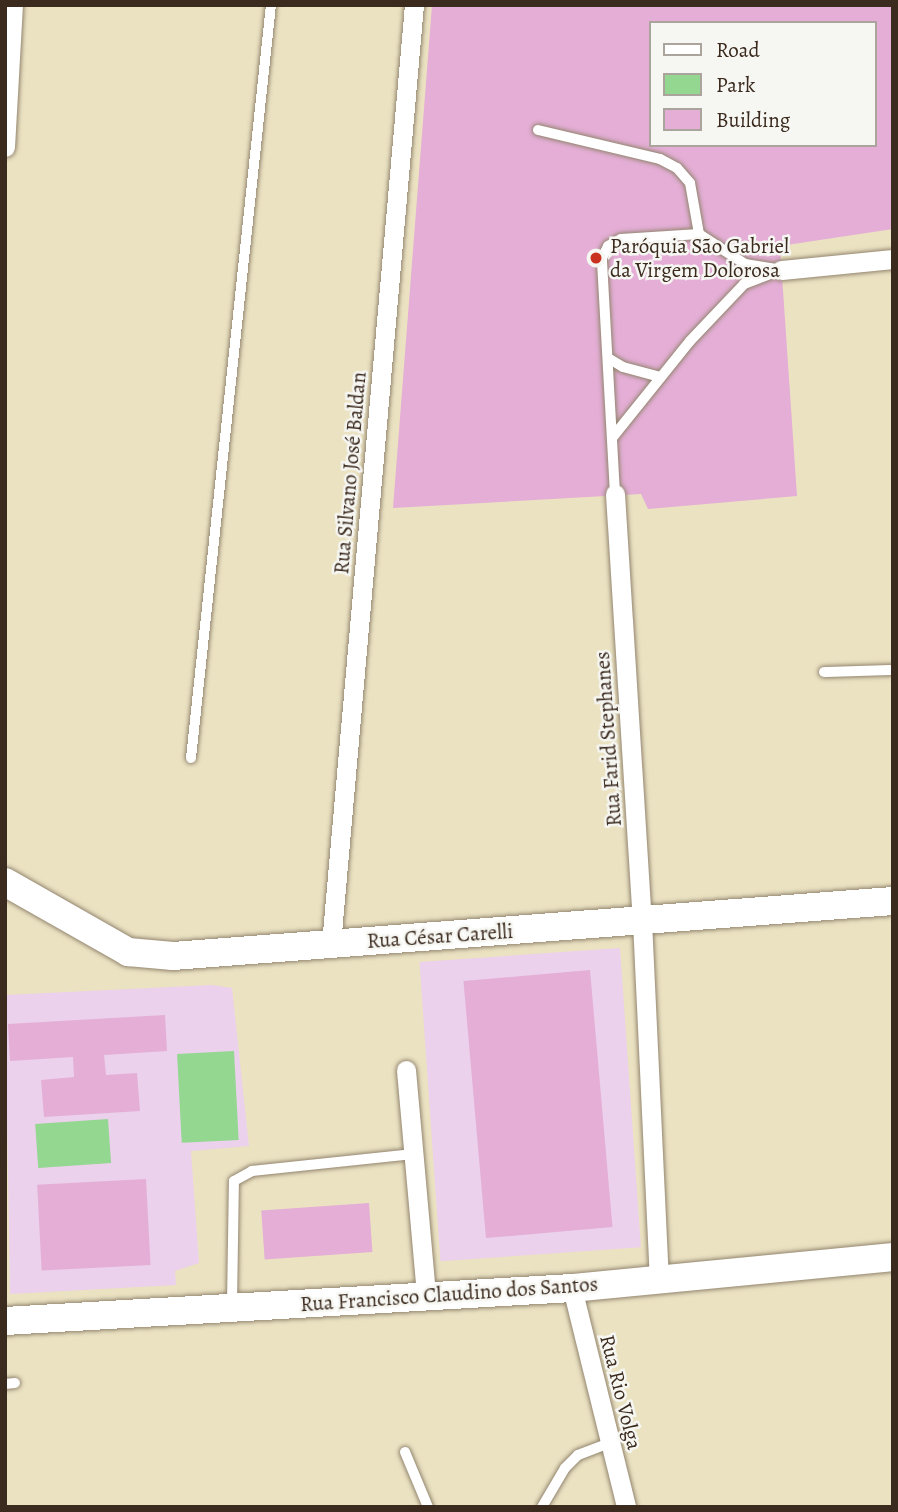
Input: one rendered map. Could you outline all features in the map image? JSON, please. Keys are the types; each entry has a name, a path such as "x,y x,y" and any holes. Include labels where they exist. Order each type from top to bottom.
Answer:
{"main road":[{"name":"Rua César Carelli","path":"5,882 128,952 173,956 893,901"},
{"name":"Rua Francisco Claudino dos Santos","path":"5,1321 572,1288 893,1257"}],"street":[{"path":"5,147 13,5"},
{"name":"Rua Silvano José Baldan","path":"331,944 414,5"},
{"path":"781,270 893,259"},
{"name":"Rua Farid Stephanes","path":"615,494 642,920 659,1280"},
{"path":"406,1070 426,1295"},
{"name":"Rua Rio Volga","path":"572,1288 626,1507"}],"lane":[{"path":"191,758 271,5"},
{"path":"538,130 660,159 677,168 690,183 699,234 745,264 781,270"},
{"name":"Rua Farid Stephanes","path":"615,494 602,258 608,246 621,239 699,234"},
{"path":"744,285 745,264"},
{"path":"612,438 744,285 781,270"},
{"path":"608,358 623,367 662,377"},
{"path":"824,673 893,670"},
{"path":"232,1308 230,1198 234,1181 252,1171 413,1154"},
{"path":"542,1507 565,1468 579,1455 610,1443"},
{"path":"405,1452 428,1507"}],"shaded area":[{"path":"620,948 641,1247 440,1261 419,962"},
{"path":"212,985 232,988 249,1146 191,1151 199,1263 175,1271 176,1285 10,1294 5,995"}],"green space":[{"path":"234,1051 239,1140 182,1143 177,1054"},
{"path":"108,1119 111,1163 38,1168 35,1124"}],"building":[{"name":"Paróquia São Gabriel da Virgem Dolorosa","path":"432,5 893,5 893,229 780,246 797,496 648,509 641,494 393,508"},
{"path":"590,970 612,1227 486,1238 463,981"},
{"path":"165,1015 167,1051 104,1055 106,1075 137,1073 140,1111 44,1117 41,1080 74,1077 73,1057 10,1061 8,1024"},
{"path":"146,1179 151,1265 42,1271 37,1185"},
{"path":"369,1203 372,1252 265,1259 261,1211"}],"place":[{"name":"Paróquia São Gabriel da Virgem Dolorosa","path":"596,258"}]}
